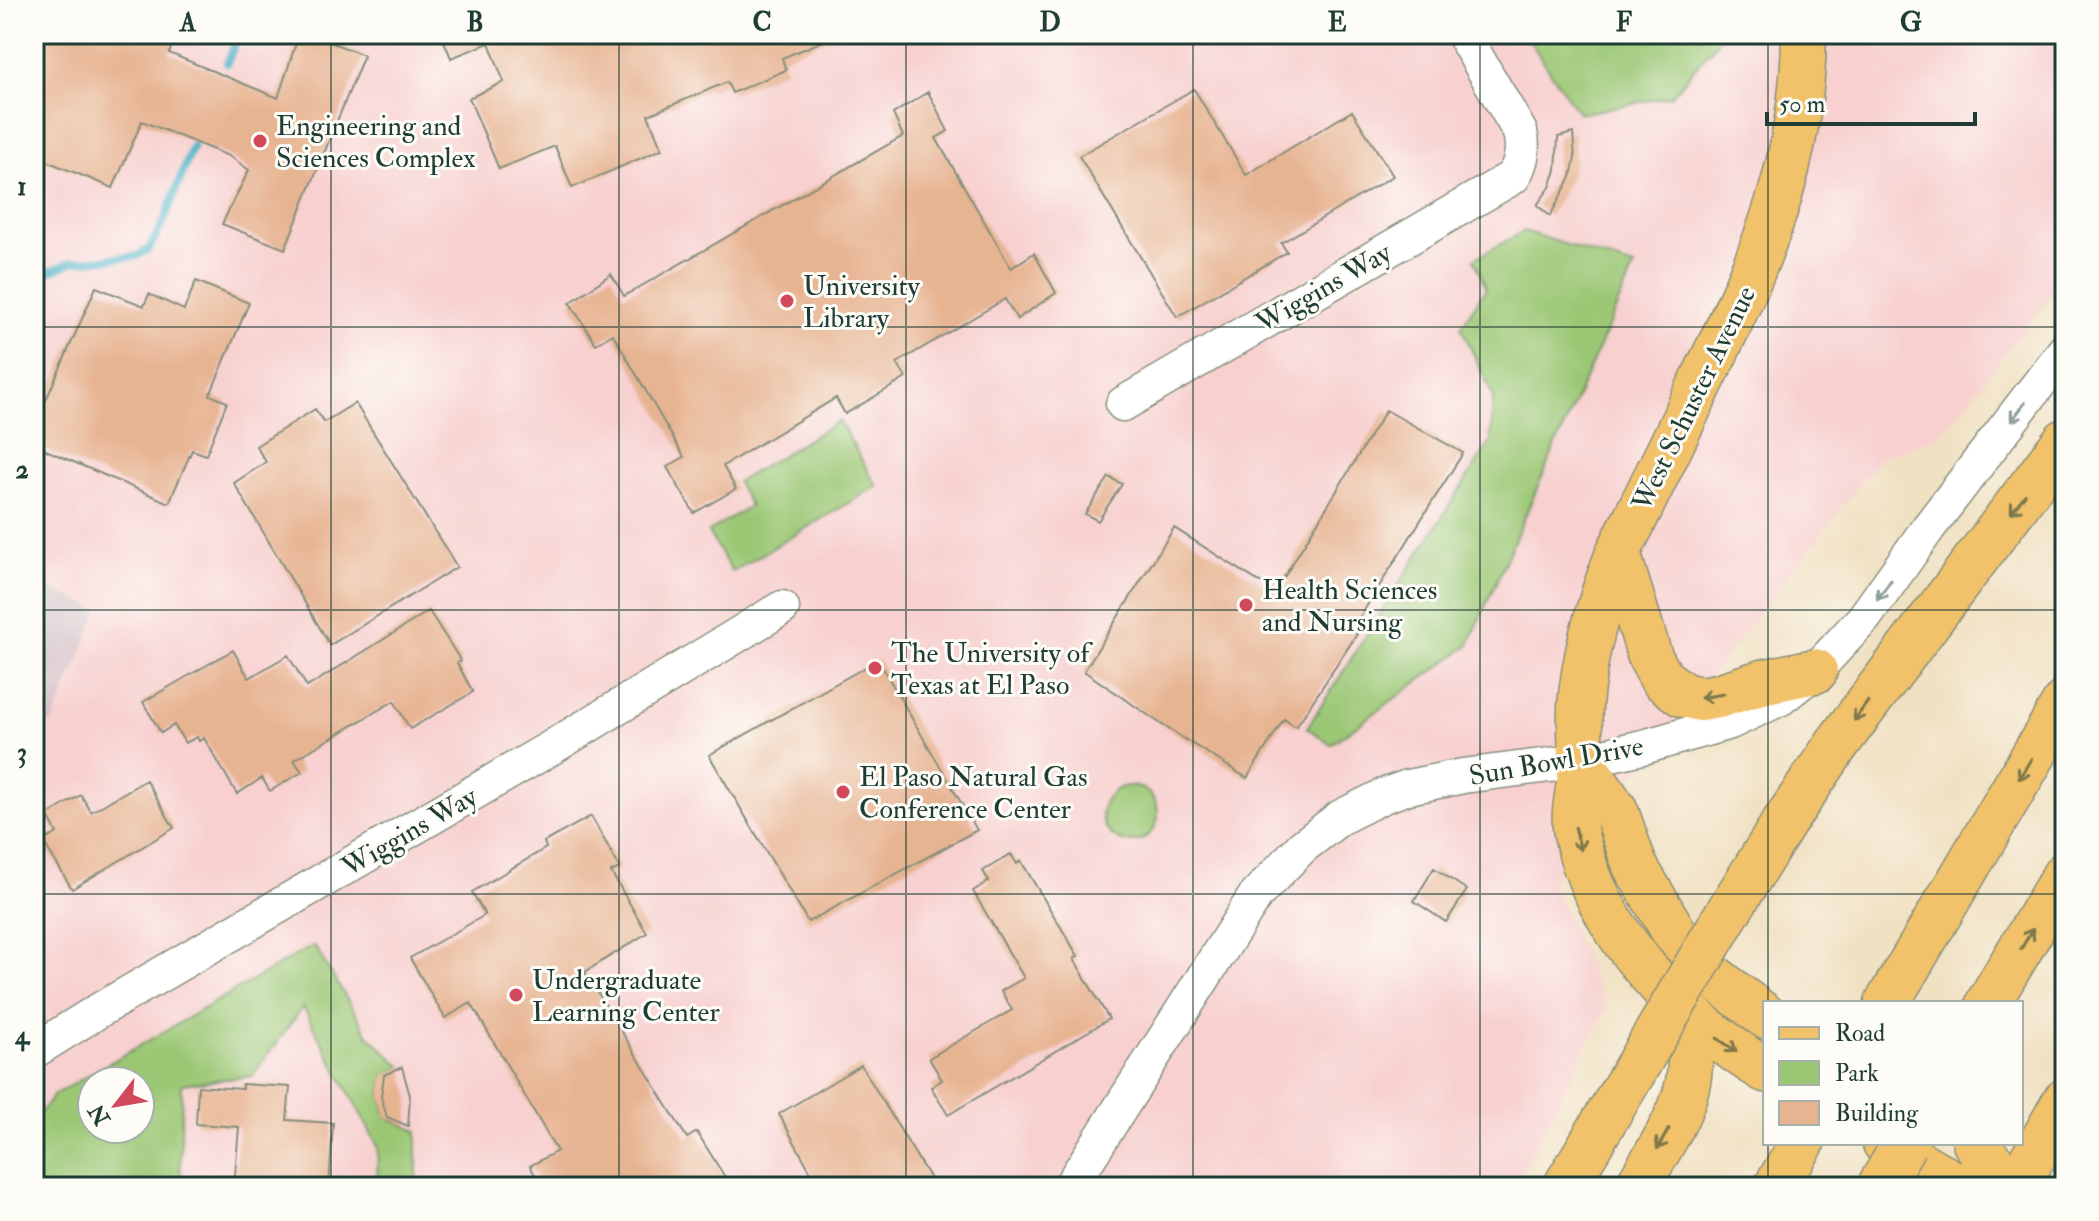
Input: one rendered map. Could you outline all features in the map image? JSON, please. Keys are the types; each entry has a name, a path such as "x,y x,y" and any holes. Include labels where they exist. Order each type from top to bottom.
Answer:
{"main road":[{"name":"West Schuster Avenue","path":"1763,1069 1705,1028 1663,988 1622,935 1594,886 1575,831 1581,761 1580,705 1588,648 1605,585 1765,245 1781,198 1796,135 1804,34"},
{"path":"1565,1187 1783,824 1845,733 2065,441"},
{"path":"1618,553 1650,657 1662,679 1683,695 1701,699 1718,696 1762,682 1815,671"},
{"path":"1888,1001 2065,702"},
{"path":"1581,761 1616,811 1635,866 1668,924 1711,975 1763,1014"},
{"path":"1989,1001 2065,874"},
{"path":"1637,1187 1676,1117 1690,1061 1688,1044 1663,988"},
{"path":"1977,1145 2015,1187 2065,1101"},
{"path":"1888,1145 1953,1183 1995,1187"},
{"path":"1879,1187 1904,1145"}],"street":[{"name":"Wiggins Way","path":"1123,404 1513,177 1524,147 1520,132 1463,34"},
{"name":"Sun Bowl Drive","path":"1070,1187 1256,895 1302,847 1341,817 1408,787 1463,776 1581,761 1647,746 1730,722 1781,698 1815,671 1864,618 2065,350"},
{"name":"Wiggins Way","path":"34,1051 782,608"}],"shaded area":[{"name":"The University of Texas at El Paso","path":"34,34 2065,34 2065,277 1941,436 1881,457 1551,880 1607,1008 1513,1187 34,1187"},
{"path":"34,583 99,609 52,724 34,717"}],"green space":[{"path":"1525,34 1724,34 1671,96 1579,114"},
{"path":"1524,231 1634,267 1468,646 1331,744 1307,728 1491,441 1493,396 1461,327 1486,288 1474,259"},
{"path":"839,421 877,486 732,572 708,532 750,506 737,482"},
{"path":"1130,786 1150,794 1158,814 1150,834 1130,842 1110,834 1102,814 1110,794"},
{"path":"314,945 369,1036 402,1067 384,1076 381,1097 387,1117 417,1131 417,1187 377,1187 378,1146 303,1007 252,1076 182,1084 180,1187 41,1187 34,1180 34,1121 54,1095 76,1082 76,1145 156,1145 156,1065 106,1065"}],"building":[{"name":"Engineering and Sciences Complex","path":"34,34 177,34 169,53 278,98 299,34 309,34 364,55 285,249 222,224 249,170 231,157 142,121 113,188 34,156"},
{"path":"441,34 840,34 782,58 786,70 732,93 727,82 648,115 662,149 572,188 555,146 499,169 469,98 504,82 489,43 451,58"},
{"path":"1194,89 1246,175 1352,111 1393,176 1281,243 1287,252 1177,317 1079,156"},
{"name":"University Library","path":"928,92 948,131 936,138 1011,268 1034,253 1056,293 1017,319 1005,299 897,363 906,378 845,414 836,398 723,466 736,489 694,513 667,467 684,457 613,334 596,344 570,303 611,274 624,296 903,136 893,114"},
{"path":"1573,133 1575,158 1571,177 1550,216 1537,205 1550,187 1556,170 1558,137"},
{"path":"196,281 249,303 210,395 227,402 206,455 192,450 169,503 34,445 34,427 96,287 144,306 149,294 184,310"},
{"path":"355,403 457,567 330,645 234,483 266,462 256,446 315,409 324,422"},
{"name":"Health Sciences and Nursing","path":"1386,410 1463,453 1356,623 1350,619 1345,627 1357,634 1296,727 1284,719 1247,778 1084,671 1174,528 1275,592"},
{"path":"1109,477 1122,484 1098,521 1085,514"},
{"path":"429,611 461,661 457,663 473,692 410,729 394,701 294,760 302,772 270,791 262,778 237,794 204,738 199,741 197,737 185,743 174,725 161,733 143,702 233,650 249,678 288,655 307,687"},
{"name":"El Paso Natural Gas Conference Center","path":"878,660 977,830 808,922 709,755"},
{"path":"146,780 174,828 72,889 43,841 57,833 47,815 81,795 91,812"},
{"name":"Undergraduate Learning Center","path":"591,816 620,868 611,872 647,933 585,972 687,1138 697,1132 731,1187 542,1187 530,1166 557,1151 471,1003 445,1018 410,958 485,915 472,892 546,848 544,842"},
{"path":"1011,854 1017,864 1021,861 1078,956 1074,959 1109,1019 948,1115 931,1087 942,1080 929,1058 1012,1010 1001,991 1024,978 973,891 989,881 983,871"},
{"path":"1434,868 1467,890 1446,922 1414,901"},
{"path":"861,1065 935,1187 819,1187 779,1114"},
{"path":"402,1067 410,1096 408,1126 387,1117 381,1097 384,1075"},
{"path":"242,1084 290,1087 287,1120 333,1123 329,1187 234,1187 239,1127 196,1124 198,1086 242,1089"}],"waterway":[{"path":"227,63 239,34"},
{"path":"49,272 72,262 137,256 149,249 164,221 193,146"}],"place":[{"name":"Engineering and Sciences Complex","path":"260,141"},
{"name":"University Library","path":"787,301"},
{"name":"Health Sciences and Nursing","path":"1246,605"},
{"name":"The University of Texas at El Paso","path":"875,668"},
{"name":"El Paso Natural Gas Conference Center","path":"843,792"},
{"name":"Undergraduate Learning Center","path":"516,995"}]}
